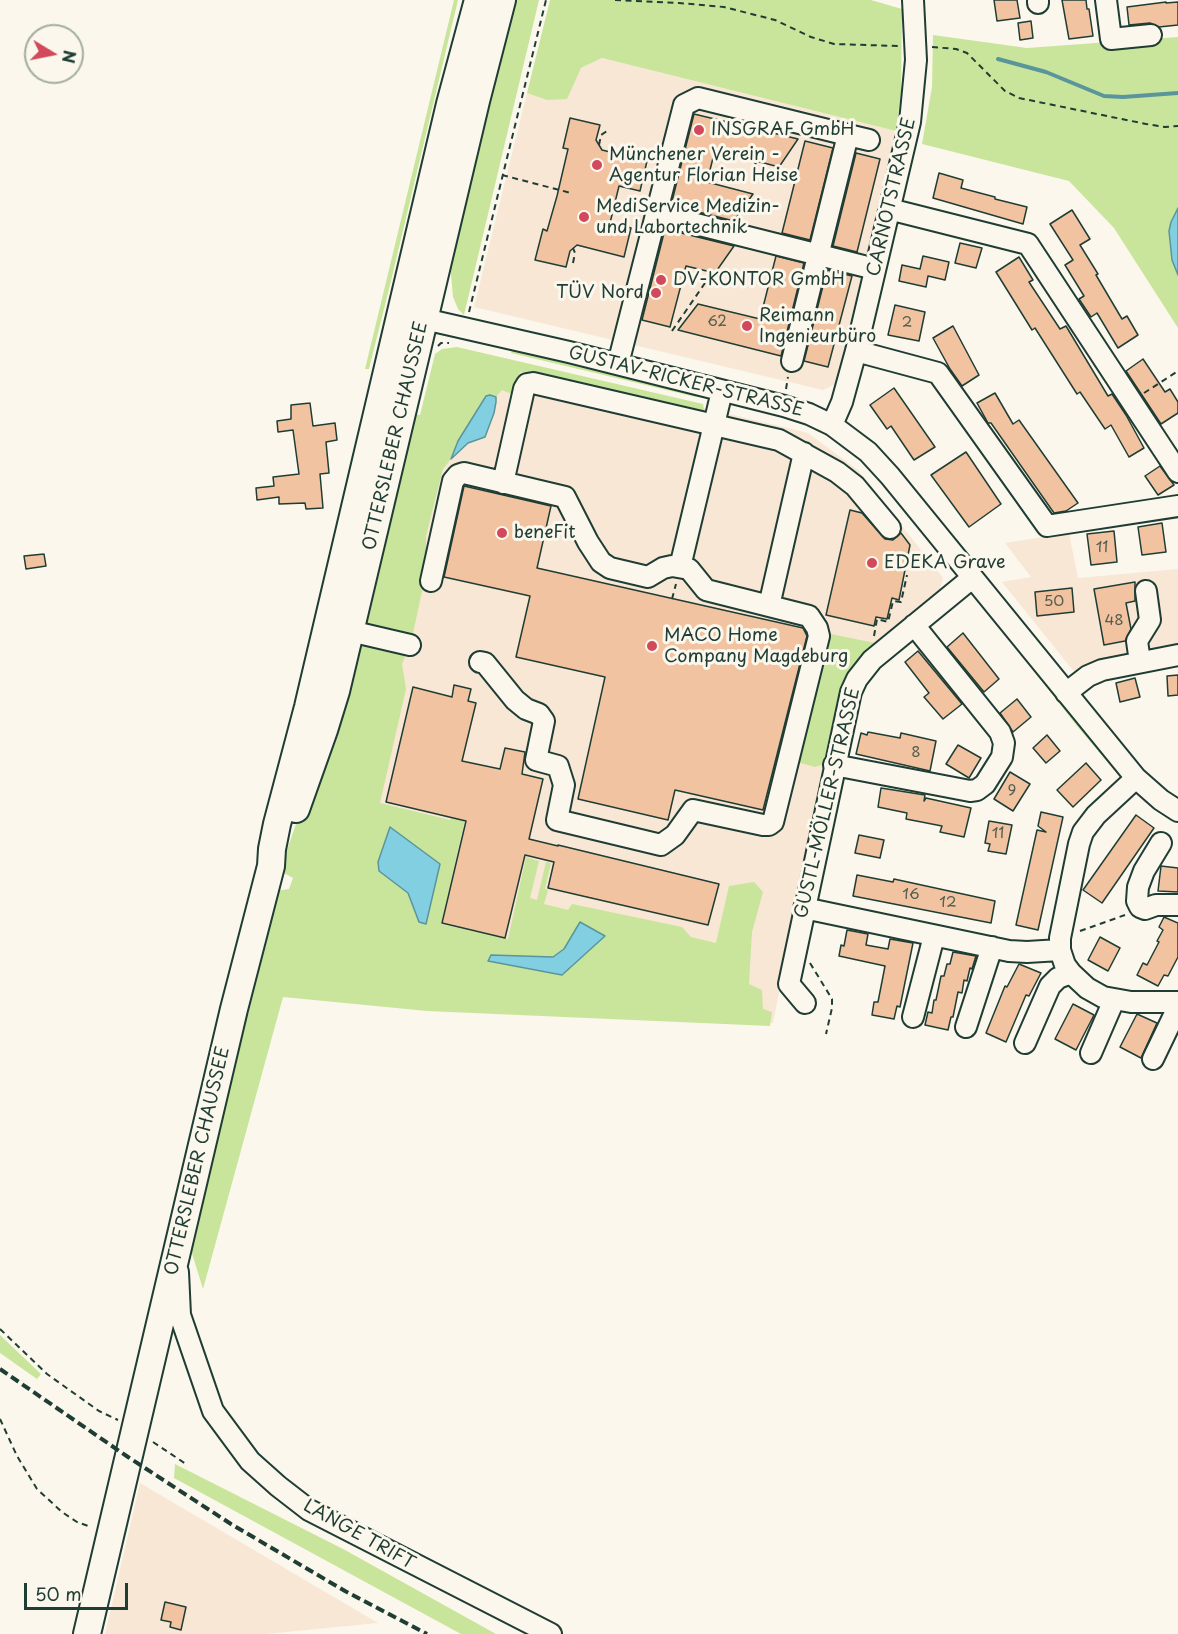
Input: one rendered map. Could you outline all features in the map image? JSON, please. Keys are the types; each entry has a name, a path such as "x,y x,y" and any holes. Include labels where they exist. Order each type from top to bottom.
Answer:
{"main road":[{"name":"OTTERSLEBER CHAUSSEE","path":"271,866 284,844 322,737 350,631 412,316 450,104 478,0"},
{"name":"OTTERSLEBER CHAUSSEE","path":"87,1634 234,1009 271,866 277,824 412,316 476,101 502,0"}],"street":[{"name":"CARNOTSTRASSE","path":"832,425 842,402 856,351 910,122 916,72 913,0"},
{"path":"1106,0 1111,39 1151,35"},
{"path":"618,364 684,105 698,98 870,140"},
{"path":"792,361 848,135"},
{"path":"889,209 1028,244 1178,472"},
{"path":"656,214 875,269"},
{"name":"GUSTAV-RICKER-STRASSE","path":"412,316 618,364 797,410 832,425 853,439 879,463 1136,778 1161,800 1178,811"},
{"path":"856,351 938,373 1047,526 1178,506"},
{"path":"503,483 524,389 528,383 779,440 837,472 855,486 890,528"},
{"path":"680,567 722,391"},
{"path":"769,606 804,453"},
{"path":"431,581 453,481 456,476 464,473 565,497 594,552 603,564 610,568 648,577 663,568 689,569 706,590 810,616 819,636 773,822 768,825 693,810 675,835 661,845 557,820 564,785 558,766 536,760 544,721 539,714 526,709 514,700 485,663 480,662"},
{"name":"GUSTL-MÖLLER-STRASSE","path":"805,1003 789,984 834,765 853,685 866,667 894,641 972,578"},
{"path":"1140,662 1137,641 1150,620 1146,591"},
{"path":"834,765 970,792 985,784 1002,757 1004,743 1000,732 914,625"},
{"path":"350,631 410,645"},
{"path":"1066,693 1088,676 1096,673 1178,655"},
{"path":"1136,778 1096,815 1083,832 1060,944 1065,965 1093,992 1114,1000 1178,1002"},
{"path":"1161,843 1144,871 1138,887 1137,901 1141,908 1145,909 1162,904 1178,905"},
{"path":"804,908 934,936 1027,952 1060,944"},
{"path":"913,1017 934,936"},
{"path":"966,1027 992,947"},
{"path":"1024,1043 1050,986 1055,980 1071,973"},
{"path":"1091,1053 1114,1000"},
{"path":"1153,1059 1178,1007"},
{"name":"LANGE TRIFT","path":"177,1251 180,1315 195,1363 213,1411 250,1461 309,1510 551,1634"}],"path":[{"path":"470,308 546,0"},
{"path":"615,0 694,4 737,10 774,20 811,37 834,44 916,45 949,48 967,53 1005,91 1018,98 1146,124 1165,127 1178,126"},
{"path":"599,145 601,135 608,131"},
{"path":"753,176 758,156"},
{"path":"792,173 801,175"},
{"path":"502,175 571,193"},
{"path":"615,204 656,214"},
{"path":"573,248 575,253 573,263"},
{"path":"672,331 705,283"},
{"path":"432,350 441,343 452,342"},
{"path":"1131,401 1178,371"},
{"path":"894,641 873,636 877,619 888,622 893,601 901,603 907,575"},
{"path":"1060,944 1141,908"},
{"path":"808,958 832,999 826,1034"},
{"path":"0,1329 47,1374 99,1411 135,1429 186,1464"},
{"path":"0,1419 24,1470 41,1494 72,1519 114,1524"}],"shaded area":[{"path":"602,58 896,131 836,384 823,390 474,307 527,93 547,99 581,68"},
{"path":"456,348 808,433 858,470 943,578 938,596 852,666 839,691 773,1023 253,990 345,740"},
{"path":"1069,533 1078,578 1178,569 1178,660 1103,679 1088,689 1002,582 1031,577 1005,543"},
{"path":"140,1483 378,1623 266,1634 105,1634"}],"green space":[{"path":"454,0 458,0 390,285 369,369 365,369"},
{"path":"510,0 539,0 464,315 458,309 453,297 450,263"},
{"path":"550,0 871,0 902,9 901,93 896,131 602,58 581,68 567,99 547,100 527,93"},
{"path":"933,35 1027,48 1178,37 1178,328 1114,228 1069,181 922,144 932,87"},
{"path":"457,347 703,404 705,415 560,381 558,378 546,375 520,372 514,395 502,390 496,397 485,396 459,439 451,459 443,469 426,536 426,573 412,638 373,629 361,616 409,413 420,415 435,354 442,349"},
{"path":"512,350 693,393 699,396 511,353"},
{"path":"983,606 1120,771 1120,777 1077,726"},
{"path":"826,633 875,643 847,677 840,697 827,763 815,767 793,761"},
{"path":"365,641 407,652 402,664 406,689 380,803 450,820 462,773 475,776 441,924 508,939 526,857 539,861 530,898 537,900 546,862 551,863 544,904 568,910 572,904 682,927 691,937 716,943 729,886 754,882 763,892 752,932 749,984 762,990 763,1009 772,1012 770,1026 427,1011 283,997 203,1289 190,1247 275,891 289,889 293,878 280,871 355,649"},
{"path":"0,1335 41,1374 37,1379 0,1353"},
{"path":"175,1464 345,1550 496,1634 461,1634 174,1478"}],"water":[{"path":"1178,208 1178,275 1172,260 1169,231"},
{"path":"486,396 496,397 496,402 485,437 468,443 451,459 458,441"},
{"path":"390,827 440,864 426,924 419,922 408,893 379,871 378,862"},
{"path":"580,922 605,936 562,975 488,961 491,955 553,957 564,949"}],"building":[{"path":"994,0 1017,0 1020,18 997,21"},
{"path":"1062,0 1086,0 1093,36 1069,39"},
{"path":"1178,2 1178,25 1159,27 1150,23 1129,25 1127,7"},
{"path":"1031,21 1033,38 1020,40 1018,23"},
{"path":"694,114 798,139 779,167 715,150 707,182 753,194 734,221 671,205"},
{"path":"570,118 600,125 596,140 602,150 647,161 640,191 619,186 610,223 631,228 624,257 577,245 570,251 566,267 535,260 543,229 547,231 557,196 568,149 563,148"},
{"path":"805,141 833,148 810,240 782,233"},
{"path":"856,153 880,159 857,252 833,246"},
{"path":"939,173 963,180 961,188 1027,207 1023,224 933,198"},
{"path":"1072,210 1090,239 1080,245 1122,319 1127,316 1138,335 1118,348 1097,313 1091,317 1079,299 1084,296 1065,265 1073,260 1050,224"},
{"path":"665,229 734,246 715,273 686,266 670,327 642,320"},
{"path":"960,243 982,248 976,268 955,263"},
{"path":"776,256 804,263 781,356 678,330 698,304 760,319"},
{"path":"923,256 949,262 945,280 928,276 926,287 899,281 902,265 920,269"},
{"path":"1019,257 1033,280 1029,282 1060,329 1066,326 1108,396 1112,394 1126,415 1144,448 1129,457 1111,425 1105,429 1080,392 1077,394 1035,328 1032,330 996,272"},
{"path":"827,270 852,276 828,367 804,361"},
{"path":"895,305 925,312 919,341 888,335"},
{"path":"953,326 979,375 962,386 933,338"},
{"path":"1143,359 1165,392 1170,389 1178,402 1178,413 1161,424 1126,371"},
{"path":"894,388 935,447 914,460 891,426 887,429 870,405"},
{"path":"995,393 1013,424 1019,420 1078,503 1066,511 1054,513 991,423 988,423 977,403"},
{"path":"310,403 313,426 335,423 337,440 326,442 329,473 320,474 323,508 306,509 305,503 279,504 279,497 257,500 256,488 274,486 273,477 299,474 293,430 278,432 277,421 291,419 291,405"},
{"path":"966,452 1001,504 969,527 931,475"},
{"path":"1160,466 1174,485 1158,495 1145,476"},
{"path":"464,486 551,506 537,568 803,628 807,636 763,810 675,790 668,820 578,799 605,677 516,657 530,596 444,577"},
{"name":"EDEKA Grave","path":"850,510 862,513 885,539 893,540 901,533 910,545 899,600 892,598 887,619 876,617 874,626 826,615"},
{"path":"1162,523 1166,552 1142,555 1138,527"},
{"path":"1114,531 1117,562 1091,565 1087,534"},
{"path":"44,554 46,566 26,569 24,556"},
{"path":"1135,582 1135,601 1126,603 1131,629 1125,641 1104,645 1094,589"},
{"path":"1072,588 1074,612 1037,616 1035,592"},
{"path":"963,633 999,679 984,692 947,647"},
{"path":"918,651 962,704 943,719 924,697 929,693 905,662"},
{"path":"1178,675 1178,695 1168,696 1167,676"},
{"path":"1135,678 1140,697 1120,702 1116,683"},
{"path":"454,685 471,689 468,701 476,703 462,761 500,769 505,748 525,752 522,774 543,779 529,839 719,884 708,925 548,888 554,862 525,855 505,938 442,923 466,821 386,802 413,687 452,697"},
{"path":"1017,699 1031,717 1013,732 1000,713"},
{"path":"868,732 900,738 901,733 936,741 930,771 856,754 861,733 867,735"},
{"path":"1047,735 1060,751 1046,763 1033,748"},
{"path":"958,745 981,758 969,778 946,764"},
{"path":"1086,763 1101,780 1073,807 1057,790"},
{"path":"1010,772 1030,784 1013,811 994,799"},
{"path":"881,788 925,795 924,801 926,798 971,808 964,837 940,832 942,826 906,819 907,813 878,807"},
{"path":"1041,812 1063,817 1038,930 1016,925 1037,830 1046,832 1038,826"},
{"path":"1136,815 1154,828 1102,903 1083,890"},
{"path":"989,821 1012,825 1006,854 988,851 990,844 985,843"},
{"path":"859,835 884,840 880,858 855,853"},
{"path":"1161,866 1178,868 1178,892 1158,891"},
{"path":"857,875 893,882 894,879 995,901 991,923 853,896"},
{"path":"1164,917 1178,923 1178,957 1168,976 1164,975 1158,986 1137,975 1143,963 1147,965 1159,942 1157,941 1163,930 1159,927"},
{"path":"847,930 868,934 866,945 888,949 890,939 913,943 900,1007 897,1006 894,1019 872,1015 874,1002 878,1002 885,966 839,956 841,945 844,946"},
{"path":"1100,937 1120,948 1108,971 1088,960"},
{"path":"953,952 976,956 972,969 970,968 967,981 964,980 962,993 958,992 948,1030 925,1025 928,1012 932,1013 941,976 944,976 947,964 950,964"},
{"path":"1019,964 1041,973 1029,996 1026,995 1006,1042 986,1033 1005,986 1007,987"},
{"path":"1073,1004 1094,1015 1076,1050 1055,1039"},
{"path":"1137,1014 1157,1023 1141,1058 1120,1047"},
{"path":"165,1602 186,1607 181,1630 170,1627 171,1622 161,1620"}],"waterway":[{"path":"998,59 1046,72 1104,96 1178,93"}],"railway":[{"path":"0,1369 231,1524 345,1591 427,1634"}],"place":[{"name":"INSGRAF GmbH","path":"699,130"},
{"name":"Münchener Verein - Agentur Florian Heise","path":"597,165"},
{"name":"MediService Medizin- und Labortechnik","path":"584,217"},
{"name":"DV-KONTOR GmbH","path":"661,280"},
{"name":"TÜV Nord","path":"656,293"},
{"name":"Reimann Ingenieurbüro","path":"747,326"},
{"name":"beneFit","path":"502,533"},
{"name":"EDEKA Grave","path":"872,563"},
{"name":"MACO Home Company Magdeburg","path":"652,646"}]}
